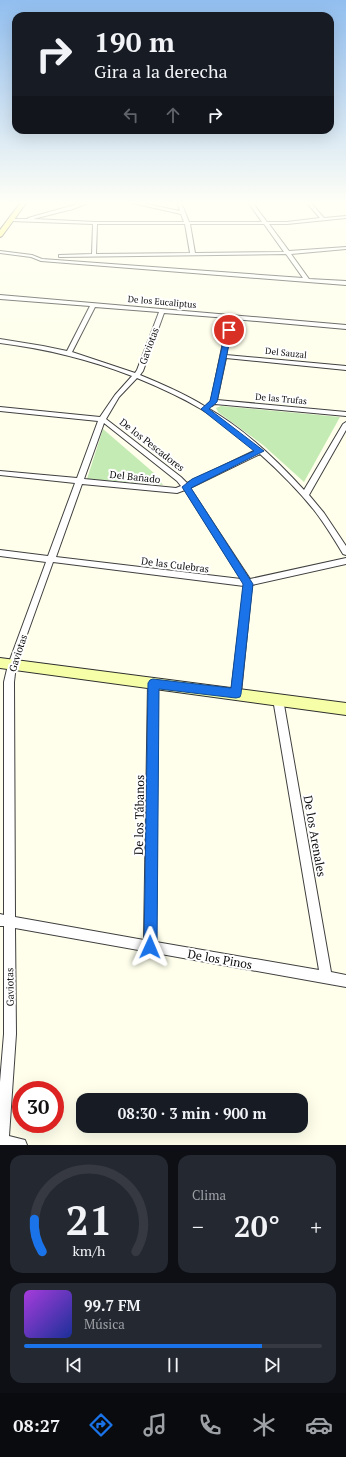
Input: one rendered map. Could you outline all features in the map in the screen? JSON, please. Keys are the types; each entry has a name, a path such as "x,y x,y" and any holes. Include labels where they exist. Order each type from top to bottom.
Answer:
{"street":[{"path":"27,255 122,255"},
{"path":"289,255 307,280"},
{"path":"32,256 41,260 346,283"},
{"name":"De los Eucaliptus","path":"0,297 346,327"},
{"path":"69,353 94,305"},
{"name":"Gaviotas","path":"1,1142 10,1034 4,920 9,682 6,664 51,560 102,419 117,396 140,371 162,311"},
{"path":"205,409 214,402 231,317"},
{"path":"0,341 69,353 136,376 205,409 260,451 305,495 329,525 346,552"},
{"name":"Del Sauzal","path":"223,356 346,368"},
{"name":"De las Trufas","path":"214,402 346,414"},
{"path":"0,409 102,419"},
{"name":"De los Pescadores","path":"102,419 179,479 186,487 248,584"},
{"path":"305,495 346,424"},
{"name":"Del Bañado","path":"0,473 177,491 260,451"},
{"name":"De las Culebras","path":"0,553 248,584 346,561"},
{"path":"236,694 248,584"},
{"path":"6,664 346,709"},
{"name":"De los Tábanos","path":"150,947 153,683"},
{"name":"De los Arenales","path":"278,699 326,978"},
{"name":"De los Pinos","path":"4,920 346,981"},
{"path":"1,1142 20,1145"}],"green space":[{"path":"221,406 340,417 304,482 263,445 218,412 216,408"},
{"path":"103,429 154,473 163,485 87,479"}],"route":[{"path":"150,947 153,683 236,694 248,584 186,487 195,481 260,451 236,431 205,409 214,402 229,330"}]}
